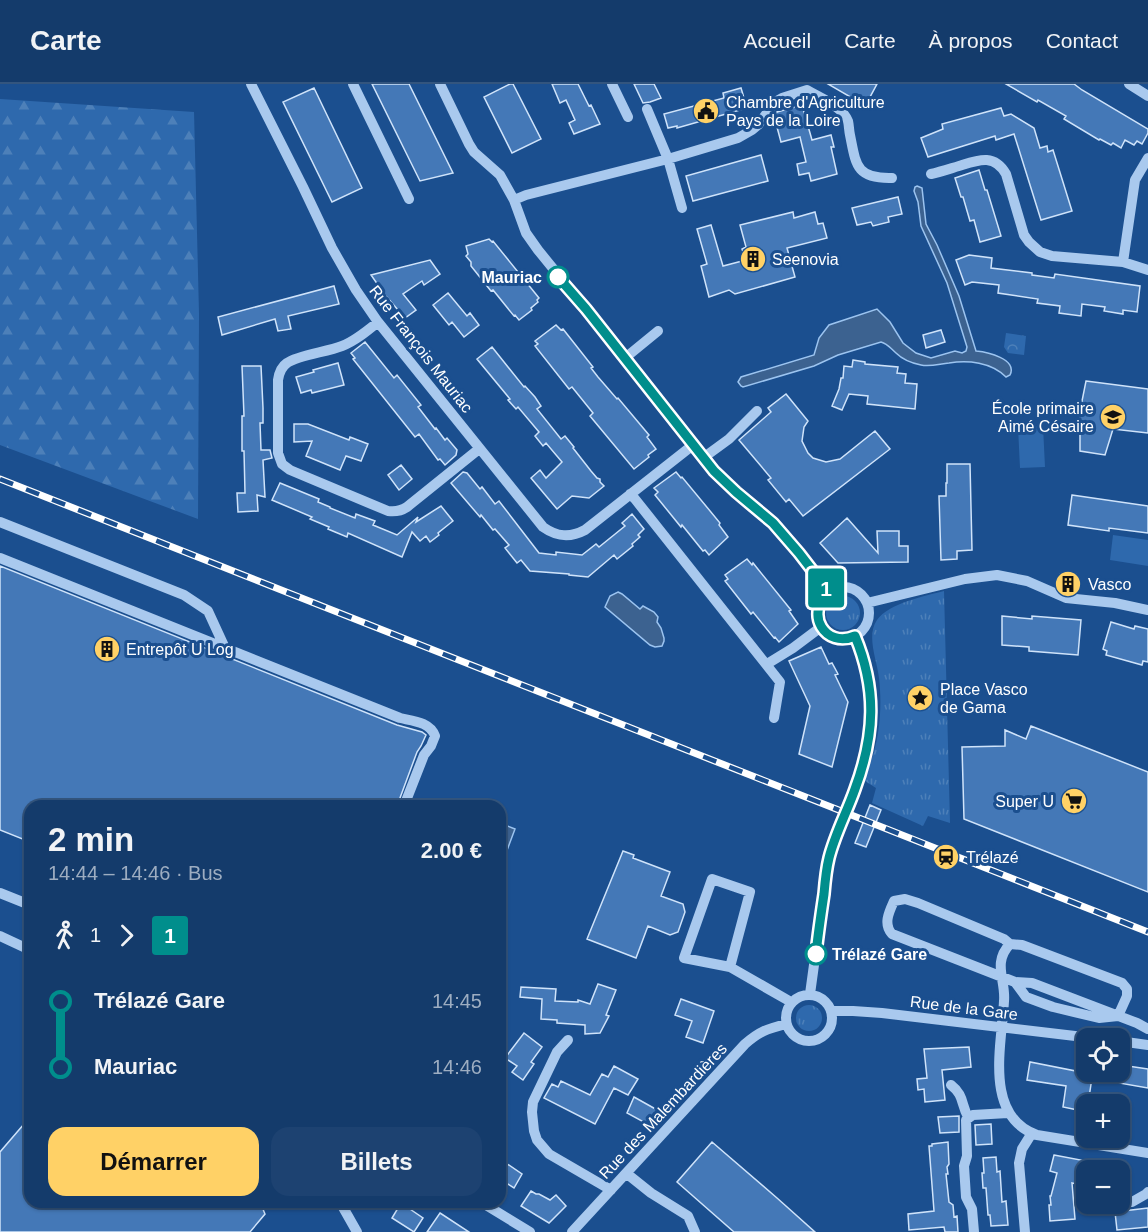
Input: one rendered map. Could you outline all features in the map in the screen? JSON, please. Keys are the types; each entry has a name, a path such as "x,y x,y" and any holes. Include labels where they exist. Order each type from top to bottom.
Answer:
{"street":[{"name":"Rue François Mauriac","path":"251,84 332,248 356,291 378,322 543,527 556,534 571,536 585,530 693,445"},
{"path":"353,84 409,199"},
{"path":"440,84 474,152 496,171 514,200 526,233 532,242 703,458 736,492 773,523 829,592"},
{"path":"612,84 628,117"},
{"path":"1129,84 1148,96"},
{"path":"514,200 668,159 745,135 758,125 775,102 807,90 841,111 848,121 855,162 860,169 872,177 892,178"},
{"path":"647,109 668,159 681,208"},
{"path":"1122,262 1135,180 1148,158"},
{"path":"930,174 980,160 994,162 1006,174 1024,235 1035,248 1052,256 1122,262 1148,270"},
{"path":"378,322 349,343 292,360 284,365 278,380 278,453 282,464 290,470 393,512 407,507 479,449"},
{"path":"625,358 658,331"},
{"path":"703,458 729,439 757,411"},
{"path":"630,494 780,682 774,718"},
{"path":"0,522 184,596 208,611 225,648"},
{"path":"0,558 400,718 424,724 432,729 435,736 424,755 406,800"},
{"path":"867,603 965,579 997,575 1027,581 1066,598 1114,603 1148,610"},
{"path":"842,588 850,589 858,593 867,603 867,622 855,636 844,639 836,638 826,633 821,627 818,606 829,592 842,588"},
{"path":"767,664 821,627"},
{"path":"810,994 827,870 834,842 865,757 869,737 871,709 869,680 855,636"},
{"path":"730,967 750,892 712,879 684,958 730,967 791,1002"},
{"path":"0,893 24,903"},
{"path":"1118,1016 1127,996 1127,989 1122,983 1022,945 1010,944 1004,939 954,917 905,899 894,901 887,917 888,929 892,934 1015,982 1032,983 1148,1029"},
{"path":"0,936 24,947"},
{"path":"1010,944 1000,959 1005,999 999,1060 1000,1089 1008,1113 1018,1125 1041,1136 1148,1153"},
{"path":"810,994 823,999 831,1011 832,1022 825,1035 808,1041 797,1039 789,1031 785,1018 791,1002 800,996 810,994"},
{"name":"Rue de la Gare","path":"831,1011 863,1011 1076,1036"},
{"name":"Rue des Malembardières","path":"572,1232 745,1044 766,1029 786,1024"},
{"path":"568,1040 557,1052 533,1102 534,1131 542,1147 549,1154 611,1190"},
{"path":"1130,1043 1148,1045"},
{"path":"951,1085 960,1093 963,1108 968,1117"},
{"path":"974,1232 972,1209 966,1197 965,1123 968,1117 973,1115 1008,1113"},
{"path":"1025,1232 1019,1163 1022,1149 1032,1133"},
{"path":"626,1173 651,1193 688,1216 695,1232"},
{"path":"1132,1202 1148,1192"},
{"path":"343,1208 356,1231"},
{"path":"491,1208 530,1232"}],"green space":[{"path":"0,99 194,112 199,314 198,519 0,445"},
{"path":"1006,333 1026,336 1024,355 1008,353 1004,347"},
{"path":"1043,426 1045,467 1020,468 1018,427"},
{"path":"1113,535 1148,540 1148,566 1110,560"},
{"path":"944,591 950,823 928,816 923,826 872,803 876,788 865,781 877,739 880,712 880,685 872,633 877,620 890,609 908,601"},
{"path":"843,596 855,601 860,613 855,625 843,630 831,625 826,613 831,601"},
{"path":"809,1005 818,1009 822,1018 818,1027 809,1031 800,1027 796,1018 800,1009"}],"shaded area":[{"path":"917,186 922,188 926,224 959,296 976,351 1000,357 1006,361 1010,365 1010,375 1006,377 986,365 971,362 928,366 917,364 904,359 881,342 838,355 814,366 741,386 738,382 741,377 814,355 819,338 829,325 877,309 890,322 903,343 916,353 931,358 955,351 962,353 966,351 967,347 947,283 921,226 914,191"},
{"path":"618,592 640,609 643,606 654,612 658,617 657,622 664,638 662,646 650,645 605,607 610,596"},
{"path":"506,825 515,829 506,853"}],"building":[{"path":"372,84 409,84 453,173 420,181"},
{"path":"513,84 541,139 512,153 484,97"},
{"path":"552,84 578,84 600,124 574,134 569,123 575,120 566,100 560,103"},
{"path":"634,84 654,84 661,98 643,103"},
{"path":"828,84 877,84 870,97 861,99 859,102"},
{"path":"1006,84 1074,84 1148,129 1148,133 1142,144 1137,141 1134,145 1125,140 1121,148 1113,143 1111,145 1064,119 1066,116"},
{"path":"314,88 362,188 332,202 283,102"},
{"path":"741,88 747,108 677,128 677,126 668,128 664,114 724,98 723,93"},
{"path":"802,105 812,140 831,135 834,147 831,147 837,174 811,181 809,173 799,175 797,164 806,162 800,137 781,142 774,116 777,112"},
{"path":"1001,108 1004,116 1011,114 1034,128 1040,148 1047,146 1048,152 1053,150 1072,211 1041,220 1014,134 996,140 995,136 928,157 921,138 943,129 942,124"},
{"path":"761,155 768,181 693,201 686,176"},
{"path":"979,170 1001,236 980,242 974,220 970,221 955,178"},
{"path":"898,197 902,214 888,217 889,222 873,226 871,222 857,225 852,208"},
{"path":"793,212 794,218 815,212 818,224 823,223 827,238 787,248 795,277 735,294 729,290 709,297 701,266 707,264 697,229 711,225 723,266 746,260 742,249 746,247 740,225"},
{"path":"489,239 539,298 531,308 532,310 519,320 493,290 491,291 466,256 468,254 466,246"},
{"path":"969,255 992,258 991,268 1054,278 1055,274 1140,286 1137,312 1123,310 1123,314 1104,311 1105,307 1082,304 1081,316 1059,313 1060,306 1037,303 1038,299 998,293 999,285 972,282 965,285 956,260"},
{"path":"430,260 440,274 424,285 422,281 403,294 416,310 405,318 371,275"},
{"path":"334,286 339,304 288,316 291,329 278,331 275,319 222,335 218,317"},
{"path":"448,293 467,316 470,313 479,325 464,337 452,322 449,325 433,305"},
{"path":"556,325 561,330 563,329 593,367 591,368 598,377 649,435 647,437 656,449 634,469 590,416 593,413 572,387 569,389 535,346 538,344 535,341"},
{"path":"941,330 945,342 926,348 923,335"},
{"path":"365,342 394,378 397,375 421,405 418,407 435,429 457,450 456,455 445,465 440,459 438,460 419,434 415,437 353,359 355,358 351,353"},
{"path":"492,347 524,387 535,397 541,406 537,409 561,439 565,436 591,471 600,479 604,486 589,498 572,496 557,509 531,478 540,470 546,478 562,462 546,443 543,446 535,436 539,432 518,407 516,409 508,400 510,399 477,359"},
{"path":"853,360 865,362 865,364 898,367 897,373 906,374 905,383 917,384 915,409 867,404 868,396 849,394 842,410 832,406 841,378 843,378 844,366 852,367"},
{"path":"338,363 344,385 312,393 311,390 301,393 296,377"},
{"path":"242,366 261,366 263,423 260,423 261,450 270,450 272,458 263,460 265,497 257,495 258,511 238,512 237,493 245,493 244,451 242,451 242,416 244,416"},
{"name":"École primaire Aimé Césaire","path":"1086,381 1148,389 1148,433 1113,429 1105,455 1080,451 1080,421 1078,421"},
{"path":"786,394 808,421 804,427 802,441 813,458 826,462 840,459 875,431 890,449 803,516 789,499 786,502 768,480 771,478 739,440 771,412 768,408"},
{"path":"294,424 308,424 349,440 350,437 368,444 361,461 346,456 340,470 306,456 312,441 294,442"},
{"path":"947,464 970,464 972,550 957,551 957,559 941,560 939,496 946,496"},
{"path":"401,465 412,479 399,490 388,475"},
{"path":"463,472 467,473 480,489 482,487 495,504 499,501 539,553 582,555 596,544 599,547 625,526 622,523 632,514 644,529 638,535 640,537 632,544 633,546 617,559 614,555 588,577 530,571 521,560 517,563 505,548 509,545 481,515 480,517 451,483"},
{"path":"676,472 720,523 719,525 728,537 709,555 682,525 681,527 655,495 658,492 654,488"},
{"path":"280,483 319,499 318,502 355,518 356,514 375,521 373,525 397,535 418,517 416,522 441,506 453,521 430,542 426,536 420,541 412,532 402,557 348,533 347,537 328,529 329,527 310,519 312,517 272,500"},
{"path":"1072,495 1148,506 1148,533 1109,528 1109,531 1068,525"},
{"path":"847,518 878,553 877,531 899,531 899,546 908,546 908,562 838,563 820,543"},
{"path":"747,559 752,565 753,563 791,610 789,611 798,624 779,642 753,612 751,614 725,581 728,579 725,575"},
{"name":"Entrepôt U Log","path":"0,566 426,735 417,752 399,800 24,800 24,840 0,830"},
{"path":"1002,616 1081,620 1078,655 1029,651 1029,647 1002,645"},
{"path":"1111,622 1134,629 1135,626 1148,629 1148,662 1143,661 1142,665 1106,655 1107,651 1103,649"},
{"path":"821,647 829,664 832,663 838,674 835,675 848,702 832,767 799,754 810,706 789,661"},
{"name":"Super U","path":"1031,726 1148,772 1148,892 964,819 962,747 1005,746 1005,730 1026,739"},
{"path":"870,805 881,810 866,847 855,843"},
{"path":"623,851 634,855 633,858 670,872 661,896 683,904 685,912 678,932 670,935 648,926 636,958 587,939"},
{"path":"598,984 616,990 606,1015 609,1016 600,1033 585,1034 585,1025 557,1023 557,1020 541,1019 542,999 520,997 521,987 556,989 555,1001 578,1002 578,1000 590,1004"},
{"path":"681,999 714,1011 703,1043 686,1037 692,1021 675,1015"},
{"path":"524,1033 542,1047 531,1062 534,1064 523,1080 512,1072 517,1066 506,1057"},
{"path":"969,1047 971,1067 942,1070 945,1100 925,1102 924,1089 918,1090 917,1079 927,1078 924,1049"},
{"path":"1030,1062 1076,1071 1076,1082 1091,1082 1090,1094 1076,1094 1076,1110 1063,1107 1066,1086 1027,1080"},
{"path":"614,1066 638,1079 628,1095 614,1088 595,1124 544,1098 552,1084 558,1087 561,1081 590,1095 602,1074 608,1077"},
{"path":"1130,1066 1148,1069 1148,1088 1119,1083 1130,1082"},
{"path":"634,1097 668,1116 657,1127 627,1113"},
{"path":"959,1116 959,1132 940,1133 938,1117"},
{"path":"24,1124 24,1208 262,1208 265,1214 250,1232 0,1232 0,1152"},
{"path":"991,1124 992,1144 976,1145 975,1125"},
{"path":"712,1142 815,1232 734,1232 677,1182"},
{"path":"948,1142 949,1164 948,1174 946,1174 949,1202 953,1205 954,1217 957,1216 958,1232 945,1232 944,1227 909,1230 908,1214 934,1211 929,1146"},
{"path":"1054,1155 1081,1160 1076,1160 1076,1184 1072,1183 1075,1219 1050,1221 1050,1196 1057,1173 1050,1171"},
{"path":"996,1157 997,1172 1000,1171 1002,1202 1006,1201 1008,1225 991,1226 986,1188 983,1188 983,1158"},
{"path":"506,1163 522,1174 514,1188 506,1183"},
{"path":"531,1191 550,1200 556,1195 566,1206 549,1223 521,1206"},
{"path":"398,1208 408,1208 423,1218 414,1232 392,1218"},
{"path":"1148,1208 1148,1227 1117,1230 1115,1214 1130,1214 1130,1210"},
{"path":"440,1213 469,1232 427,1232"}],"railway":[{"path":"0,479 1148,932"}],"bus line":[{"name":"1","path":"558,277 714,471 773,523 829,592 821,600 817,613 823,630 836,638 844,639 855,636 863,655 869,680 869,737 859,777 828,861 816,954"}],"place":[{"name":"Chambre d'Agriculture Pays de la Loire","path":"706,111"},
{"name":"Seenovia","path":"753,259"},
{"name":"Mauriac","path":"558,277"},
{"name":"École primaire Aimé Césaire","path":"1113,417"},
{"name":"Vasco","path":"1068,584"},
{"name":"Entrepôt U Log","path":"107,649"},
{"name":"Place Vasco de Gama","path":"920,698"},
{"name":"Super U","path":"1074,801"},
{"name":"Trélazé","path":"946,857"},
{"name":"Trélazé Gare","path":"816,954"}]}
